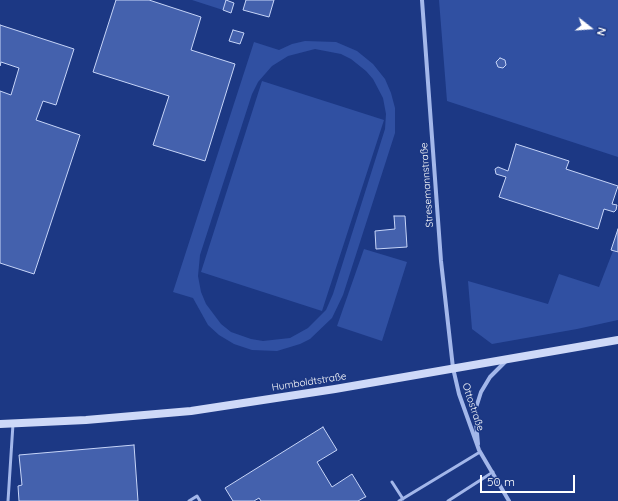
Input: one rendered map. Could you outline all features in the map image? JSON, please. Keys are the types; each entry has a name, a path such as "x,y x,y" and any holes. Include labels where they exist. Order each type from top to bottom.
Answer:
{"street":[{"name":"Stresemannstraße","path":"422,0 441,261 453,368"},
{"name":"Humboldtstraße","path":"0,424 191,411 507,360 618,340"},
{"name":"Ottostraße","path":"480,451 475,411 481,392 490,377 507,360"},
{"name":"Ottostraße","path":"453,368 460,394 480,451 509,501"}],"lane":[{"path":"8,501 12,424"},
{"path":"399,501 480,451"},
{"path":"448,501 493,472"},
{"path":"392,482 403,499"},
{"path":"188,501 197,496 200,501"}],"shaded area":[{"path":"192,0 226,0 223,10"},
{"path":"439,0 618,0 618,157 447,101"},
{"path":"305,41 336,42 357,51 373,64 385,79 391,93 395,108 395,133 343,295 332,318 310,339 300,344 277,351 252,350 234,344 219,335 208,325 193,298 173,292 254,42 279,50 292,44","holes":["315,49 341,54 351,59 366,71 373,79 383,98 386,114 385,129 333,294 326,310 308,328 290,338 263,341 251,339 231,332 221,324 206,304 201,292 198,276 200,255 252,94 258,82 272,66 288,56"]},
{"path":"262,81 384,120 322,311 201,272"},
{"path":"364,249 407,262 382,341 337,326"},
{"path":"613,251 618,253 618,320 492,344 472,329 468,281 548,304 559,274 599,287"}],"building":[{"path":"116,0 149,0 201,17 191,50 235,64 205,161 153,145 169,96 93,72"},
{"path":"226,0 234,3 231,13 223,10"},
{"path":"246,0 274,0 269,17 243,10"},
{"path":"0,25 74,49 56,105 43,101 36,120 80,135 34,274 0,263 0,91 11,95 19,68 1,62 0,66"},
{"path":"233,30 244,33 240,44 229,41"},
{"path":"500,58 505,60 506,65 503,68 498,67 496,62"},
{"path":"516,144 569,161 566,169 618,186 612,204 617,205 616,210 614,212 604,209 598,229 499,197 506,177 496,174 495,169 498,167 508,171"},
{"path":"394,216 405,216 407,247 376,249 375,231 395,229"},
{"path":"618,229 618,252 611,250"},
{"path":"323,427 337,450 317,462 332,487 352,474 366,497 358,501 261,501 259,498 254,501 233,501 225,488"},
{"path":"134,445 138,501 19,501 18,486 22,485 19,455"}]}
